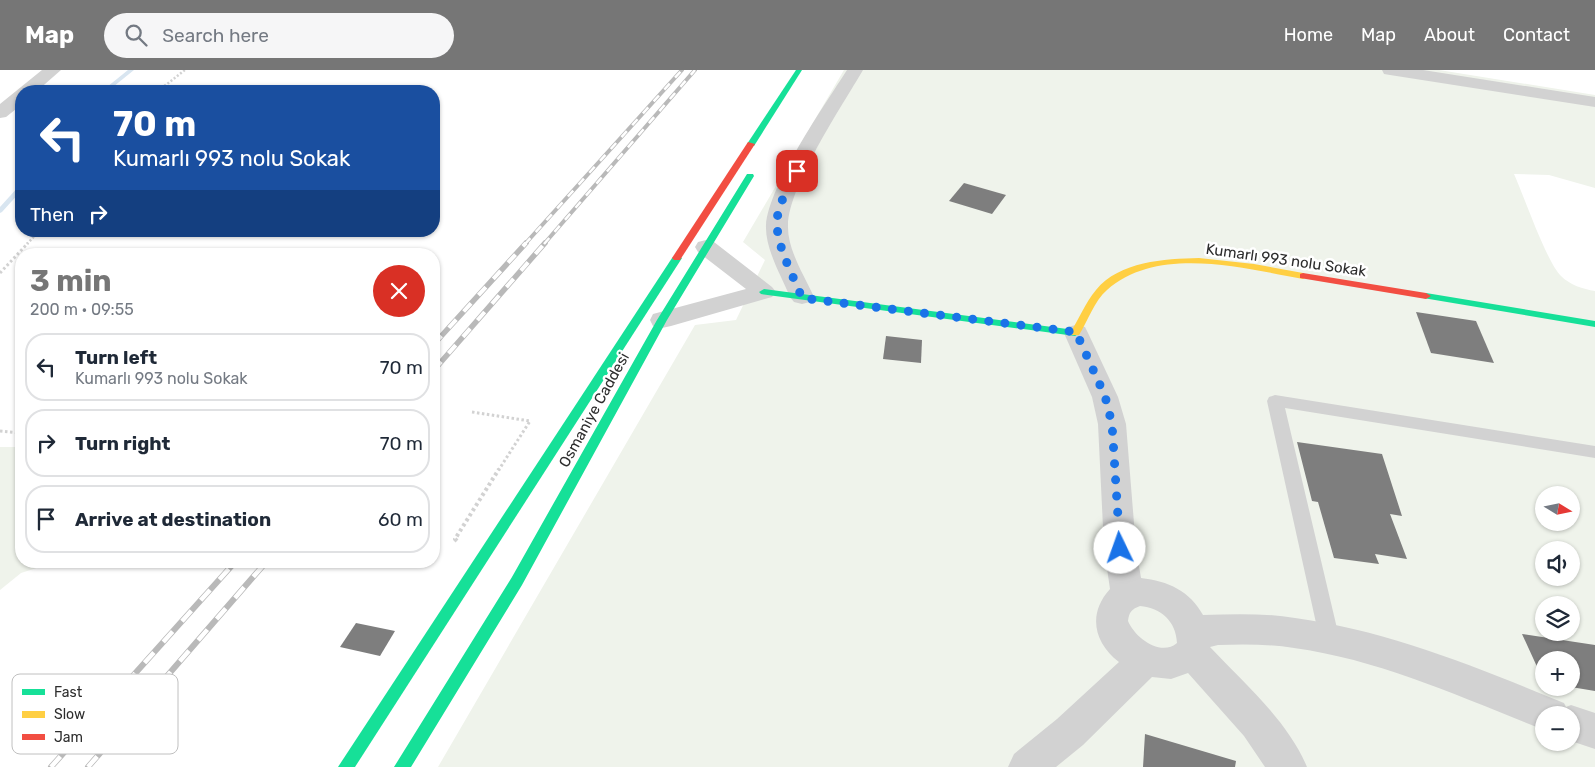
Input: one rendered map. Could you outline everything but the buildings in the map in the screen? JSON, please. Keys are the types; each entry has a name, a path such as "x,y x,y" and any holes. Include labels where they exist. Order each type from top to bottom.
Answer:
{"main road":[{"path":"346,767 798,70"},
{"name":"Osmaniye Caddesi","path":"402,767 517,581 662,320 758,163"},
{"name":"Kumarlı 993 nolu Sokak","path":"1076,332 1084,311 1110,280 1149,264 1174,262 1251,268 1595,324"},
{"path":"764,292 1076,332"}],"street":[{"path":"34,85 53,70"},
{"path":"802,298 780,243 777,224 778,215 789,187 855,70"},
{"path":"1390,70 1595,102"},
{"path":"1474,70 1595,88"},
{"path":"0,113 15,101"},
{"path":"706,247 764,292"},
{"path":"662,320 764,292"},
{"path":"1076,332 1105,396 1112,424 1120,548 1127,594"},
{"path":"1288,767 1192,641 1189,618 1168,598 1140,592 1127,594 1118,601 1112,610 1111,622 1115,634 1123,645 1146,660 1159,663 1172,662 1183,658 1192,641 1243,629 1291,632 1377,652 1445,673 1535,709"},
{"path":"1027,767 1070,732 1146,660"},
{"path":"1580,726 1595,731"}],"lane":[{"path":"1330,641 1275,401 1595,452"}],"path":[{"path":"166,85 185,70"},
{"path":"23,248 33,237"},
{"path":"0,273 15,256"},
{"path":"0,432 15,433"}],"shaded area":[{"path":"844,70 1439,70 1595,95 1595,188 1549,175 1514,174 1542,243 1555,268 1568,282 1581,288 1595,291 1595,767 438,767 695,325 736,320 765,260 743,242"},
{"path":"0,447 15,447 15,568 36,568 21,573 0,590"}],"waterway":[{"path":"112,85 131,70"},
{"path":"0,211 15,194"}],"railway":[{"path":"525,244 682,70"},
{"path":"544,244 695,70"},
{"path":"440,337 526,243"},
{"path":"440,363 545,243"},
{"path":"135,674 230,568"},
{"path":"169,674 261,568"},
{"path":"51,767 63,754"},
{"path":"88,767 99,754"}],"traffic: fast":[{"path":"751,144 799,70"},
{"path":"402,767 517,581 662,320 750,176"},
{"path":"346,767 677,258"},
{"path":"764,292 1075,333"},
{"path":"1426,296 1595,324"}],"traffic: slow":[{"path":"1075,333 1091,304 1103,288 1123,274 1146,265 1172,261 1199,261 1227,263 1303,276"}],"traffic: jam":[{"path":"677,258 751,144"},
{"path":"1303,276 1426,296"}],"route":[{"path":"797,171 778,215 777,224 780,243 802,298 1076,332 1105,396 1112,424 1116,462 1120,548"}]}
